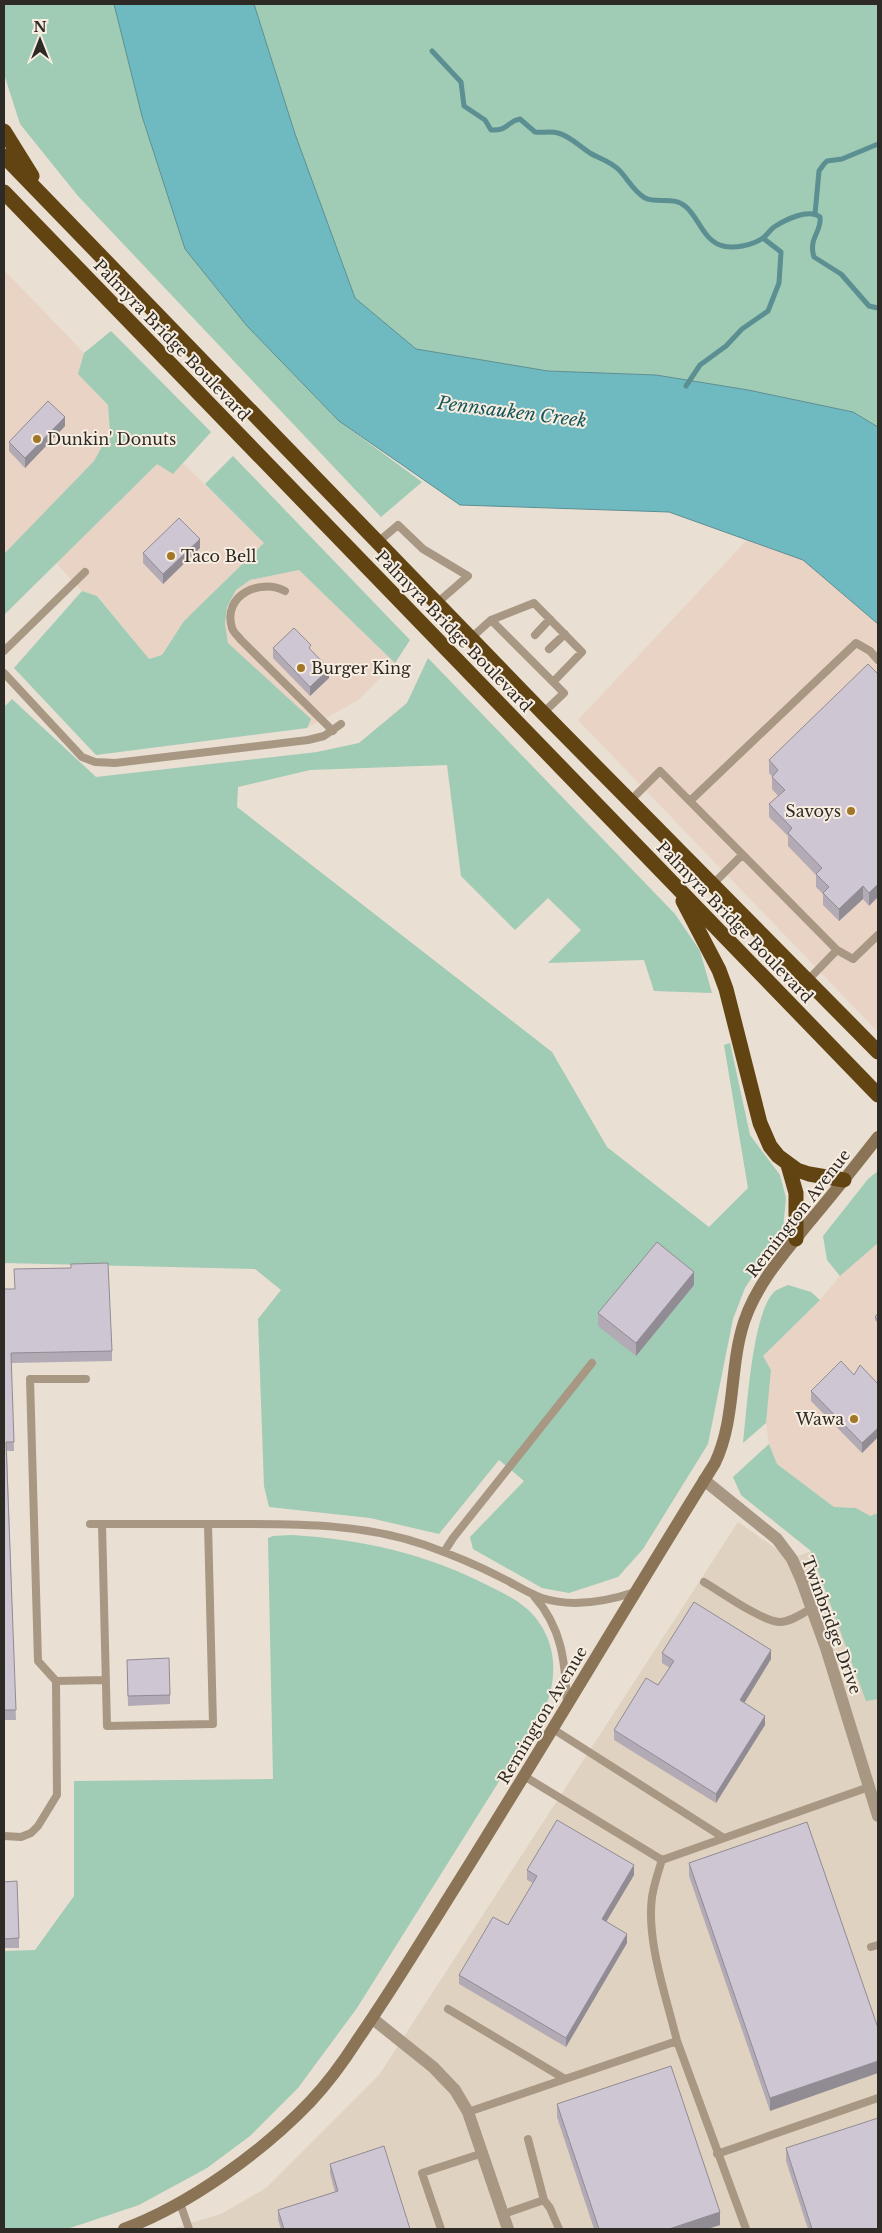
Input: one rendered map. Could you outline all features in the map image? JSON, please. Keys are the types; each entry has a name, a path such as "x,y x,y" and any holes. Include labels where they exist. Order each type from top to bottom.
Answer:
{"highway":[{"path":"4,131 49,203"},
{"name":"Palmyra Bridge Boulevard","path":"4,156 544,713 714,883 878,1052"},
{"name":"Palmyra Bridge Boulevard","path":"4,192 878,1095"},
{"path":"674,884 724,983 765,1135 778,1156 788,1165 809,1174 844,1180"},
{"path":"788,1165 796,1193 796,1239"}],"street":[{"name":"Remington Avenue","path":"124,2229 180,2203 214,2182 290,2121 318,2093 343,2062 373,2019 553,1729 704,1480 722,1447 727,1429 738,1343 754,1296 796,1239 878,1137"},
{"name":"Twinbridge Drive","path":"704,1480 777,1539 792,1559 812,1608 878,1816"},
{"path":"373,2019 433,2067 455,2090 468,2112 508,2229"}],"lane":[{"path":"378,542 398,525 424,549 468,576 437,603"},
{"path":"4,651 85,572"},
{"path":"285,590 263,586 245,591 236,600 232,610 232,629 333,731"},
{"path":"471,638 491,620 534,603 582,652 553,682"},
{"path":"535,635 550,619"},
{"path":"491,620 564,693 544,713"},
{"path":"550,649 565,634"},
{"path":"690,801 856,643 870,651 878,660"},
{"path":"4,673 82,756 94,762 115,763 308,740 333,731 341,724"},
{"path":"631,800 660,771 836,950 853,959 878,935"},
{"path":"714,883 742,855"},
{"path":"808,980 836,950"},
{"path":"444,1552 453,1538 592,1363"},
{"path":"4,1836 21,1837 30,1833 38,1826 58,1795 56,1681 38,1661 30,1380 86,1379"},
{"path":"90,1524 294,1523 364,1529 444,1552 497,1575 533,1595 555,1601 595,1602 613,1599 637,1591"},
{"path":"102,1524 107,1726 213,1724 208,1524"},
{"path":"704,1582 768,1620 781,1622 793,1619 812,1608"},
{"path":"533,1595 545,1609 564,1653 567,1705"},
{"path":"56,1681 106,1680"},
{"path":"553,1729 724,1838"},
{"path":"524,1776 662,1860"},
{"path":"662,1860 870,1787"},
{"path":"662,1860 652,1898 652,1927 657,1958 677,2041 746,2229"},
{"path":"448,2009 565,2079"},
{"path":"468,2112 677,2041"},
{"path":"717,2154 878,2098"},
{"path":"528,2139 544,2200 550,2208 559,2229"},
{"path":"440,2229 422,2172 483,2153"},
{"path":"504,2214 544,2200"},
{"path":"180,2203 188,2229"}],"shaded area":[{"path":"4,270 84,353 78,374 108,405 110,432 94,461 4,554"},
{"path":"158,463 173,474 183,463 264,543 184,621 162,655 149,659 98,596 82,591 56,563"},
{"path":"747,540 803,560 878,624 878,1032 578,720"},
{"path":"299,570 395,663 357,701 307,728 310,719 228,643 225,624 227,607 236,590 250,580"},
{"path":"878,1243 878,1513 870,1516 856,1508 834,1507 777,1464 769,1444 766,1423 771,1370 763,1356 820,1300 840,1276"},
{"path":"738,1522 791,1559 878,1524 878,2229 171,2229 221,2214 266,2188 379,2075"}],"green space":[{"path":"4,4 114,4 142,116 185,249 247,326 339,421 422,482 381,517 78,196 20,124 4,74"},
{"path":"254,4 878,4 878,427 853,412 748,390 656,375 548,371 416,349 355,298 295,134"},
{"path":"111,331 211,432 173,474 157,464 4,615 4,554 94,461 110,432 108,405 78,374 84,353"},
{"path":"233,456 410,640 395,663 299,570 250,580 236,590 227,607 225,624 228,643 311,719 307,728 96,755 14,668 82,591 97,596 149,659 162,655 184,621 264,543 205,484"},
{"path":"428,658 675,914 700,951 712,993 654,991 644,960 548,963 581,930 548,898 515,930 461,876 447,765 310,770 238,787 237,807 552,1052 607,1147 709,1227 748,1188 724,1045 730,1043 750,1135 780,1175 786,1198 783,1229 745,1288 733,1319 708,1444 643,1549 618,1577 569,1593 542,1588 473,1549 470,1537 524,1481 499,1460 439,1534 370,1518 269,1507 264,1486 258,1319 281,1290 255,1269 4,1263 4,707 12,699 96,777 317,752 359,743 407,703"},
{"path":"878,1171 878,1243 840,1276 827,1260 823,1236 868,1179"},
{"path":"788,1285 811,1292 820,1300 763,1356 771,1370 766,1423 743,1443 752,1363 760,1320 774,1292"},
{"path":"769,1444 777,1464 834,1507 856,1508 870,1516 878,1513 878,1699 866,1701 811,1551 741,1495 733,1477"},
{"path":"292,1535 368,1544 418,1557 466,1575 516,1600 538,1621 549,1641 552,1652 552,1686 545,1708 357,2008 298,2088 250,2136 207,2168 139,2205 67,2229 4,2229 4,1951 35,1950 74,1896 74,1781 273,1779 268,1538"}],"water":[{"name":"Pennsauken Creek","path":"114,4 254,4 295,134 355,298 416,349 548,371 656,375 748,390 853,412 878,427 878,624 803,560 669,512 460,505 339,421 247,326 185,249 142,116"}],"building":[{"name":"Dunkin' Donuts","path":"48,401 65,417 25,458 9,442"},
{"name":"Taco Bell","path":"179,518 200,539 163,574 143,553"},
{"name":"Burger King","path":"294,628 311,645 309,648 329,669 310,687 273,648"},
{"path":"868,664 878,674 878,884 869,893 863,886 839,909 823,893 829,887 816,874 822,868 788,833 792,828 769,804 785,790 772,777 778,770 769,760"},
{"path":"657,1242 694,1272 636,1343 598,1313"},
{"path":"108,1263 112,1351 11,1353 14,1442 6,1442 16,1710 4,1710 4,1289 15,1289 14,1269 71,1268 71,1264"},
{"name":"Wawa","path":"841,1361 854,1375 860,1365 878,1384 878,1428 862,1443 811,1391"},
{"path":"694,1602 771,1650 740,1700 765,1716 716,1794 614,1730 646,1678 658,1685 674,1661 662,1653"},
{"path":"169,1658 170,1695 128,1696 127,1660"},
{"path":"557,1820 634,1865 602,1919 627,1934 566,2038 459,1975 493,1917 508,1925 537,1876 527,1870"},
{"path":"807,1822 878,2028 878,2061 770,2098 689,1863"},
{"path":"17,1881 19,1938 4,1939 4,1882"},
{"path":"671,2066 720,2212 669,2229 599,2229 557,2104"},
{"path":"878,2118 878,2229 812,2229 786,2148"},
{"path":"384,2146 410,2229 284,2229 278,2210 338,2191 330,2164"}],"waterway":[{"path":"432,51 461,82 464,106 485,120 491,130 501,129 520,119 535,132 555,132 567,136 590,153 616,167 637,192 645,198 675,201 685,206 706,234 716,243 723,246 738,247 749,244 763,238 774,227 790,218 803,214 820,217 813,245 814,257 841,274 869,306 878,308"},
{"path":"815,214 819,171 824,164 827,161 842,159 878,144"},
{"path":"686,386 700,365 726,346 742,329 768,311 779,283 781,252 763,238"}],"place":[{"name":"Dunkin' Donuts","path":"37,439"},
{"name":"Taco Bell","path":"171,556"},
{"name":"Burger King","path":"301,668"},
{"name":"Savoys","path":"851,811"},
{"name":"Wawa","path":"854,1419"}]}
